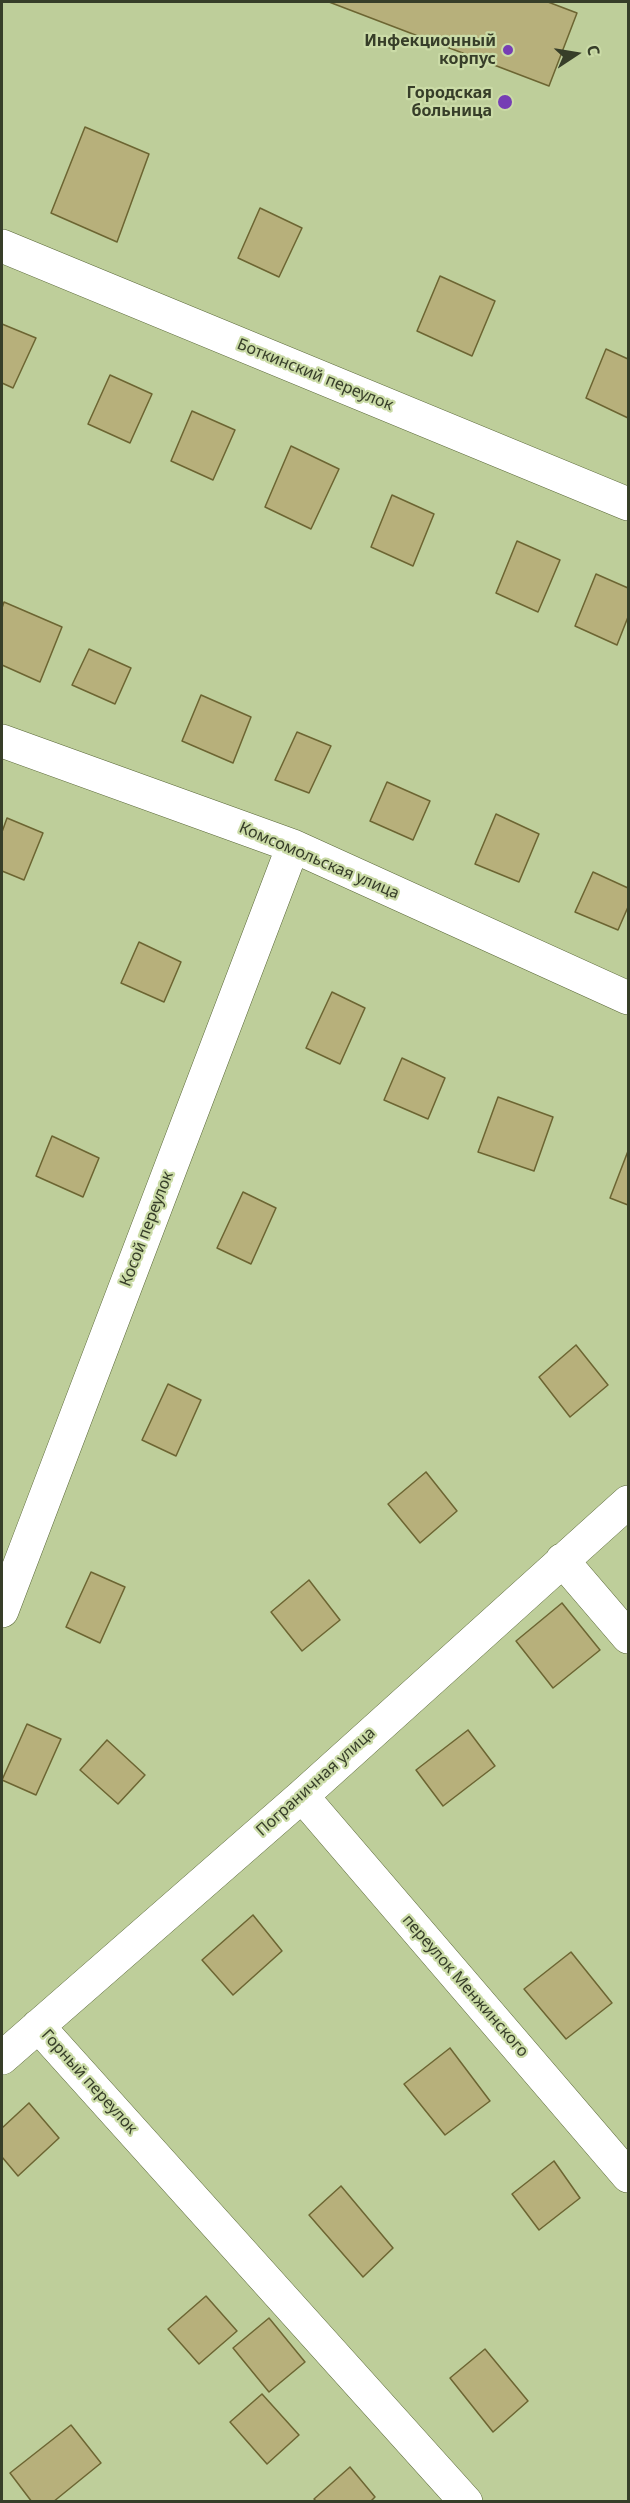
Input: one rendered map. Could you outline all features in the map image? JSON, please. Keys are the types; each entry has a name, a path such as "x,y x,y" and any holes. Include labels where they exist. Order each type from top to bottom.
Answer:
{"street":[{"name":"Боткинский переулок","path":"2,246 628,504"},
{"name":"Комсомольская улица","path":"2,741 293,846 628,998"},
{"name":"Косой переулок","path":"2,1611 293,846"},
{"name":"Пограничная улица","path":"2,2058 302,1796 628,1502"},
{"path":"562,1560 628,1637"},
{"name":"переулок Менжинского","path":"302,1796 628,2176"},
{"name":"Горный переулок","path":"38,2026 460,2502"},
{"name":"Горный переулок","path":"38,2026 466,2502"}],"building":[{"name":"Инфекционный корпус","path":"329,2 548,2 577,13 549,86"},
{"path":"85,127 149,154 117,242 51,213"},
{"path":"260,208 302,228 279,277 238,258"},
{"path":"440,276 495,301 472,356 417,331"},
{"path":"2,324 36,338 13,388 2,383"},
{"path":"606,349 628,359 628,418 586,398"},
{"path":"110,375 152,394 130,443 88,424"},
{"path":"192,411 235,430 213,480 171,461"},
{"path":"291,446 339,469 311,529 265,507"},
{"path":"392,495 434,514 413,566 371,547"},
{"path":"517,541 560,560 538,612 496,593"},
{"path":"596,574 628,588 628,617 617,645 575,626"},
{"path":"4,602 62,627 40,682 2,665 2,608"},
{"path":"89,649 131,668 115,704 72,685"},
{"path":"201,695 251,717 233,763 182,741"},
{"path":"297,732 331,746 309,793 275,780"},
{"path":"387,782 430,801 413,840 370,821"},
{"path":"496,814 539,834 519,882 475,864"},
{"path":"7,818 43,833 24,880 2,871 2,832"},
{"path":"593,872 628,888 628,907 618,930 575,912"},
{"path":"139,942 181,962 164,1002 121,983"},
{"path":"332,992 365,1008 340,1064 306,1048"},
{"path":"402,1058 445,1078 428,1119 384,1100"},
{"path":"498,1097 553,1117 534,1171 478,1152"},
{"path":"52,1136 99,1158 83,1197 36,1176"},
{"path":"628,1151 628,1205 610,1198"},
{"path":"243,1192 276,1208 251,1264 217,1248"},
{"path":"576,1345 608,1385 570,1417 539,1377"},
{"path":"168,1384 201,1400 176,1456 142,1440"},
{"path":"426,1472 457,1511 420,1543 388,1504"},
{"path":"91,1572 125,1587 100,1643 66,1627"},
{"path":"309,1580 340,1620 302,1651 271,1612"},
{"path":"562,1603 600,1650 553,1688 516,1641"},
{"path":"27,1724 61,1739 36,1795 2,1780"},
{"path":"468,1730 495,1766 443,1806 416,1770"},
{"path":"107,1740 145,1775 118,1804 80,1770"},
{"path":"253,1915 282,1951 233,1995 202,1960"},
{"path":"571,1952 612,2003 566,2039 524,1989"},
{"path":"450,2048 490,2101 445,2135 404,2084"},
{"path":"29,2103 59,2138 18,2176 2,2157 2,2128"},
{"path":"554,2161 580,2198 539,2230 512,2194"},
{"path":"341,2186 393,2248 363,2277 309,2215"},
{"path":"206,2296 237,2331 199,2364 168,2329"},
{"path":"269,2318 305,2362 269,2392 233,2348"},
{"path":"485,2349 528,2401 493,2432 450,2378"},
{"path":"262,2394 299,2435 267,2464 230,2422"},
{"path":"71,2425 101,2463 53,2502 32,2502 10,2473"},
{"path":"350,2467 375,2497 370,2502 317,2502 314,2499"}],"place":[{"name":"Инфекционный корпус","path":"508,50"},
{"name":"Городская больница","path":"505,102"}]}
